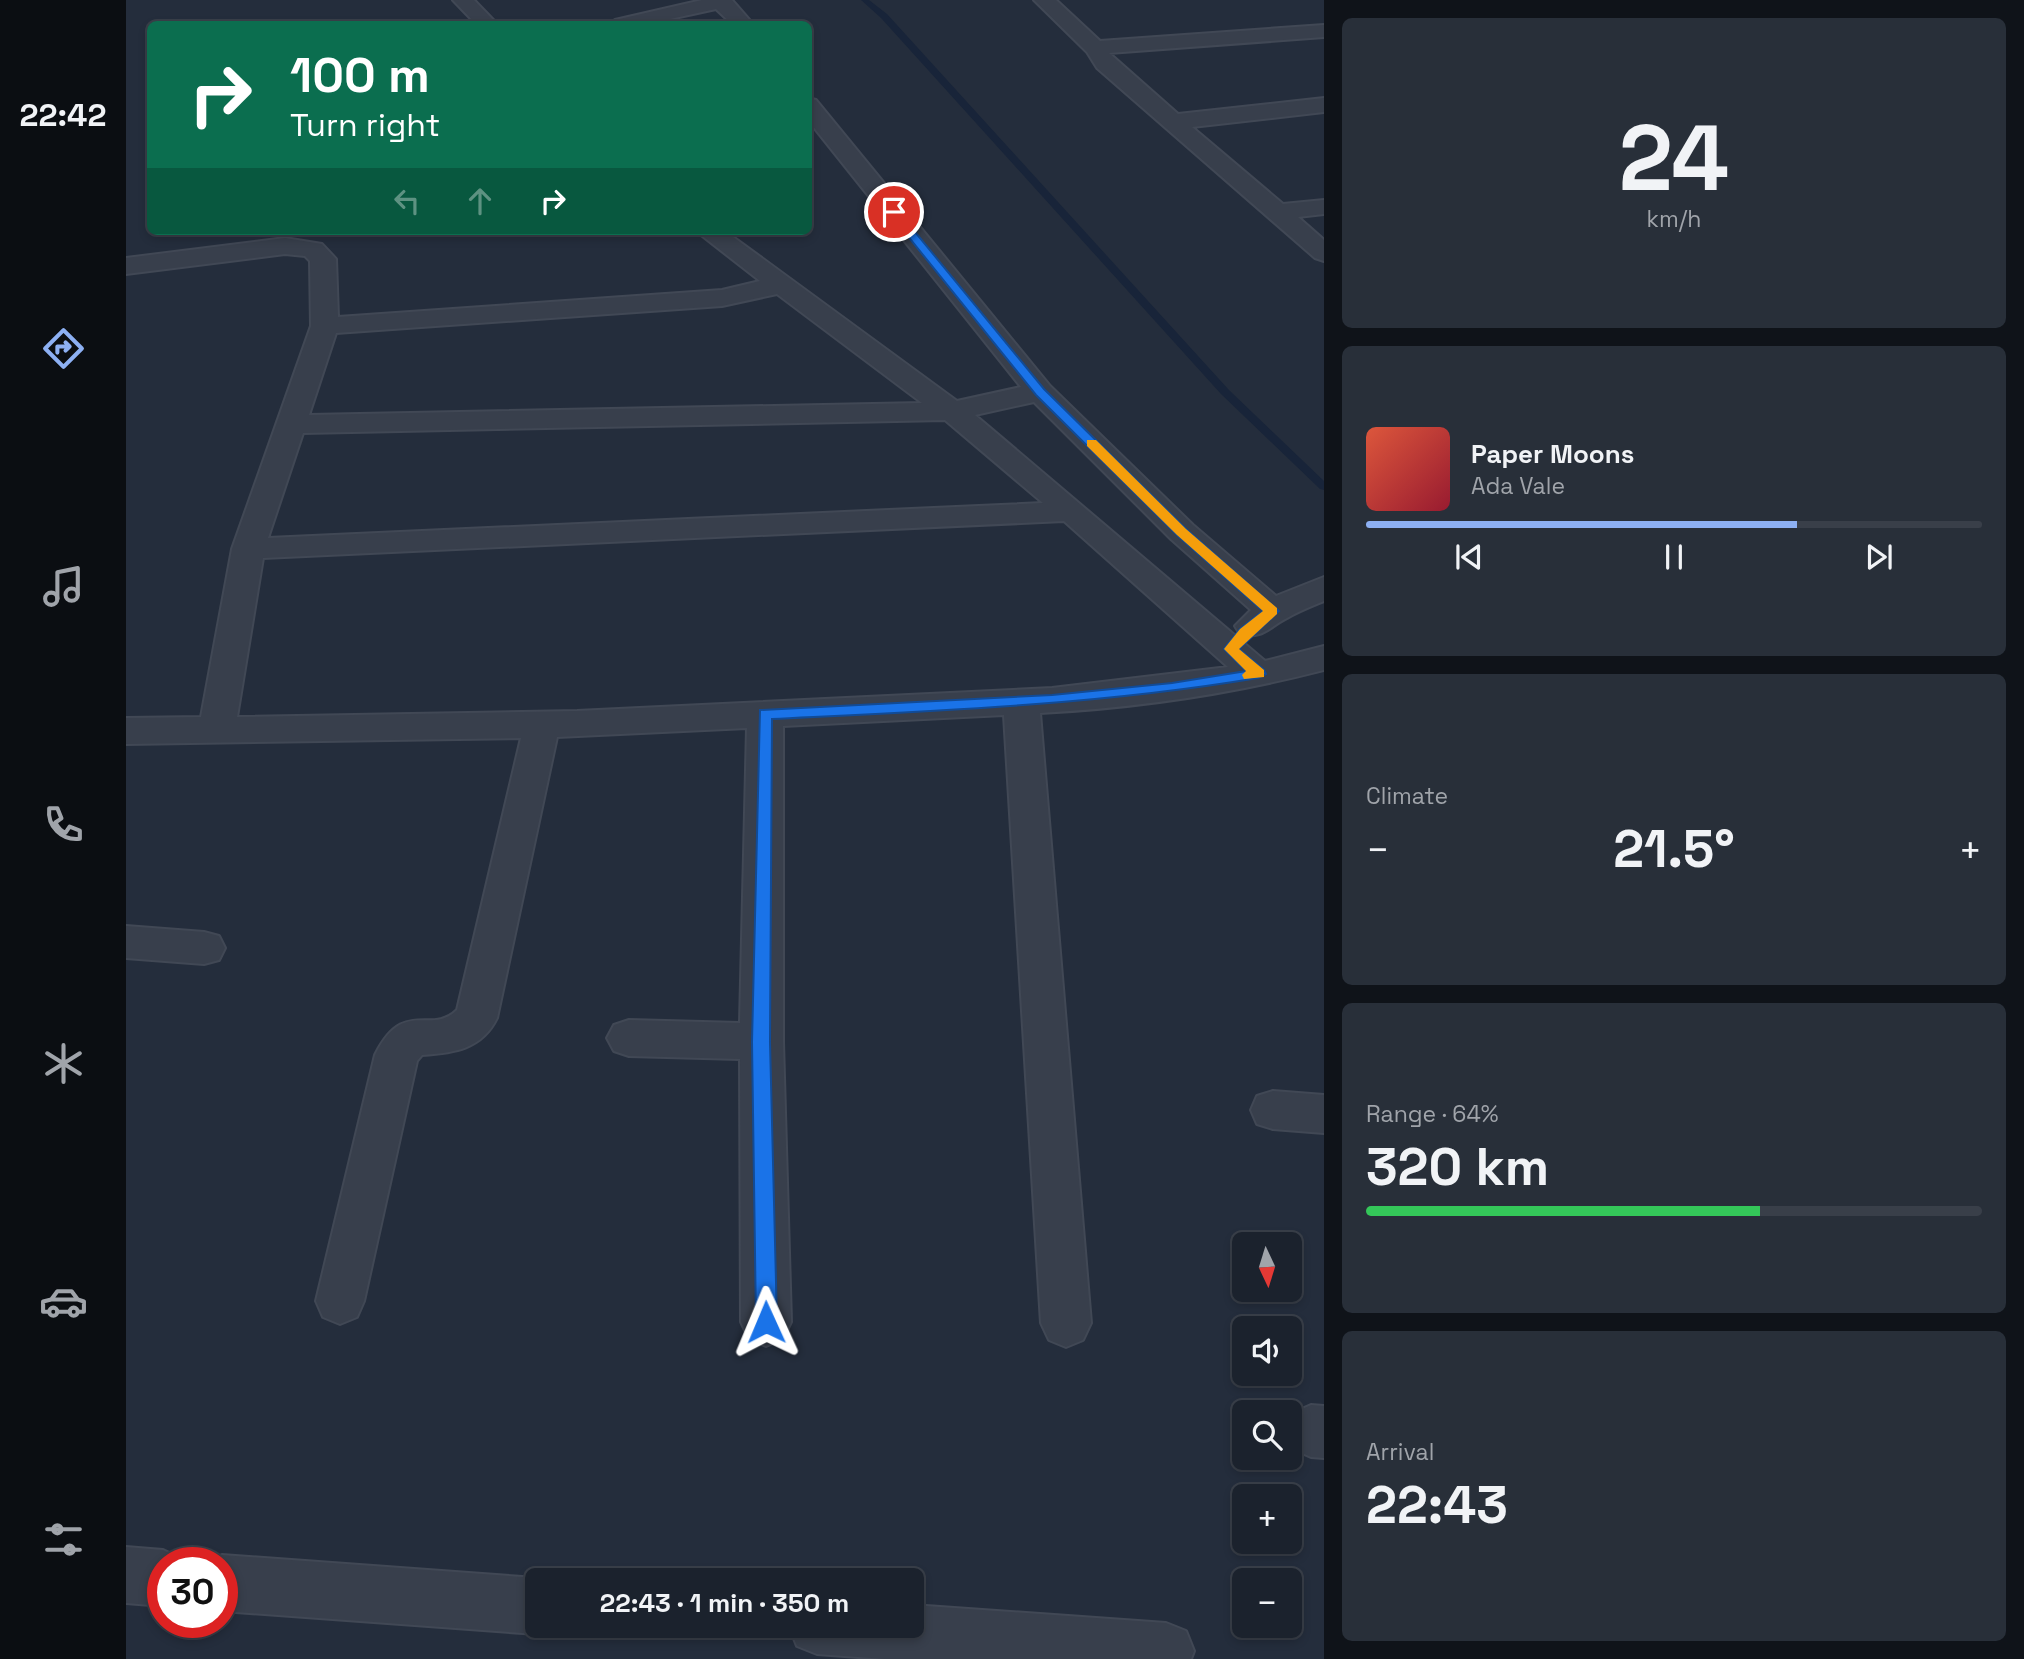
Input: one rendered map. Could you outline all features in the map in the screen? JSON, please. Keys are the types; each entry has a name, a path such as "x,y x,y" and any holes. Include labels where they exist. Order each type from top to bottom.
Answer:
{"street":[{"path":"463,0 484,21"},
{"path":"1044,0 1095,48 1105,63 1280,212 1324,253"},
{"path":"635,21 716,3 724,4 740,21"},
{"path":"1095,48 1324,32"},
{"path":"1172,121 1324,105"},
{"path":"812,116 822,143 1040,392 1182,532 1272,611"},
{"path":"1280,212 1324,206"},
{"path":"714,235 952,411 1258,674"},
{"path":"126,266 285,246 313,249 323,259 325,326 248,549 218,728"},
{"path":"325,326 722,298 780,285"},
{"path":"289,424 952,411 1040,392"},
{"path":"248,549 1070,510"},
{"path":"1231,649 1251,627 1272,611 1324,588"},
{"path":"126,731 542,724 1021,701 1172,688 1258,674 1324,658"},
{"path":"1021,701 1066,1324"},
{"path":"765,714 761,1042 766,1322"},
{"path":"340,1301 397,1055 409,1039 426,1035 443,1037 466,1032 476,1018 542,724"},
{"path":"126,942 204,948"},
{"path":"629,1038 761,1042"},
{"path":"1273,1110 1324,1114"},
{"path":"126,1575 147,1577"},
{"path":"238,1584 525,1605"},
{"path":"924,1634 1166,1651"}],"waterway":[{"path":"865,0 884,16 1225,392 1324,487"}],"slow traffic":[{"path":"1091,443 1182,532 1272,611 1245,632 1231,649 1258,674 1249,675"}],"route":[{"path":"766,1322 761,1042 765,714 1052,700 1172,688 1258,674 1231,649 1245,632 1272,611 1182,532 1040,392 894,212"}]}
